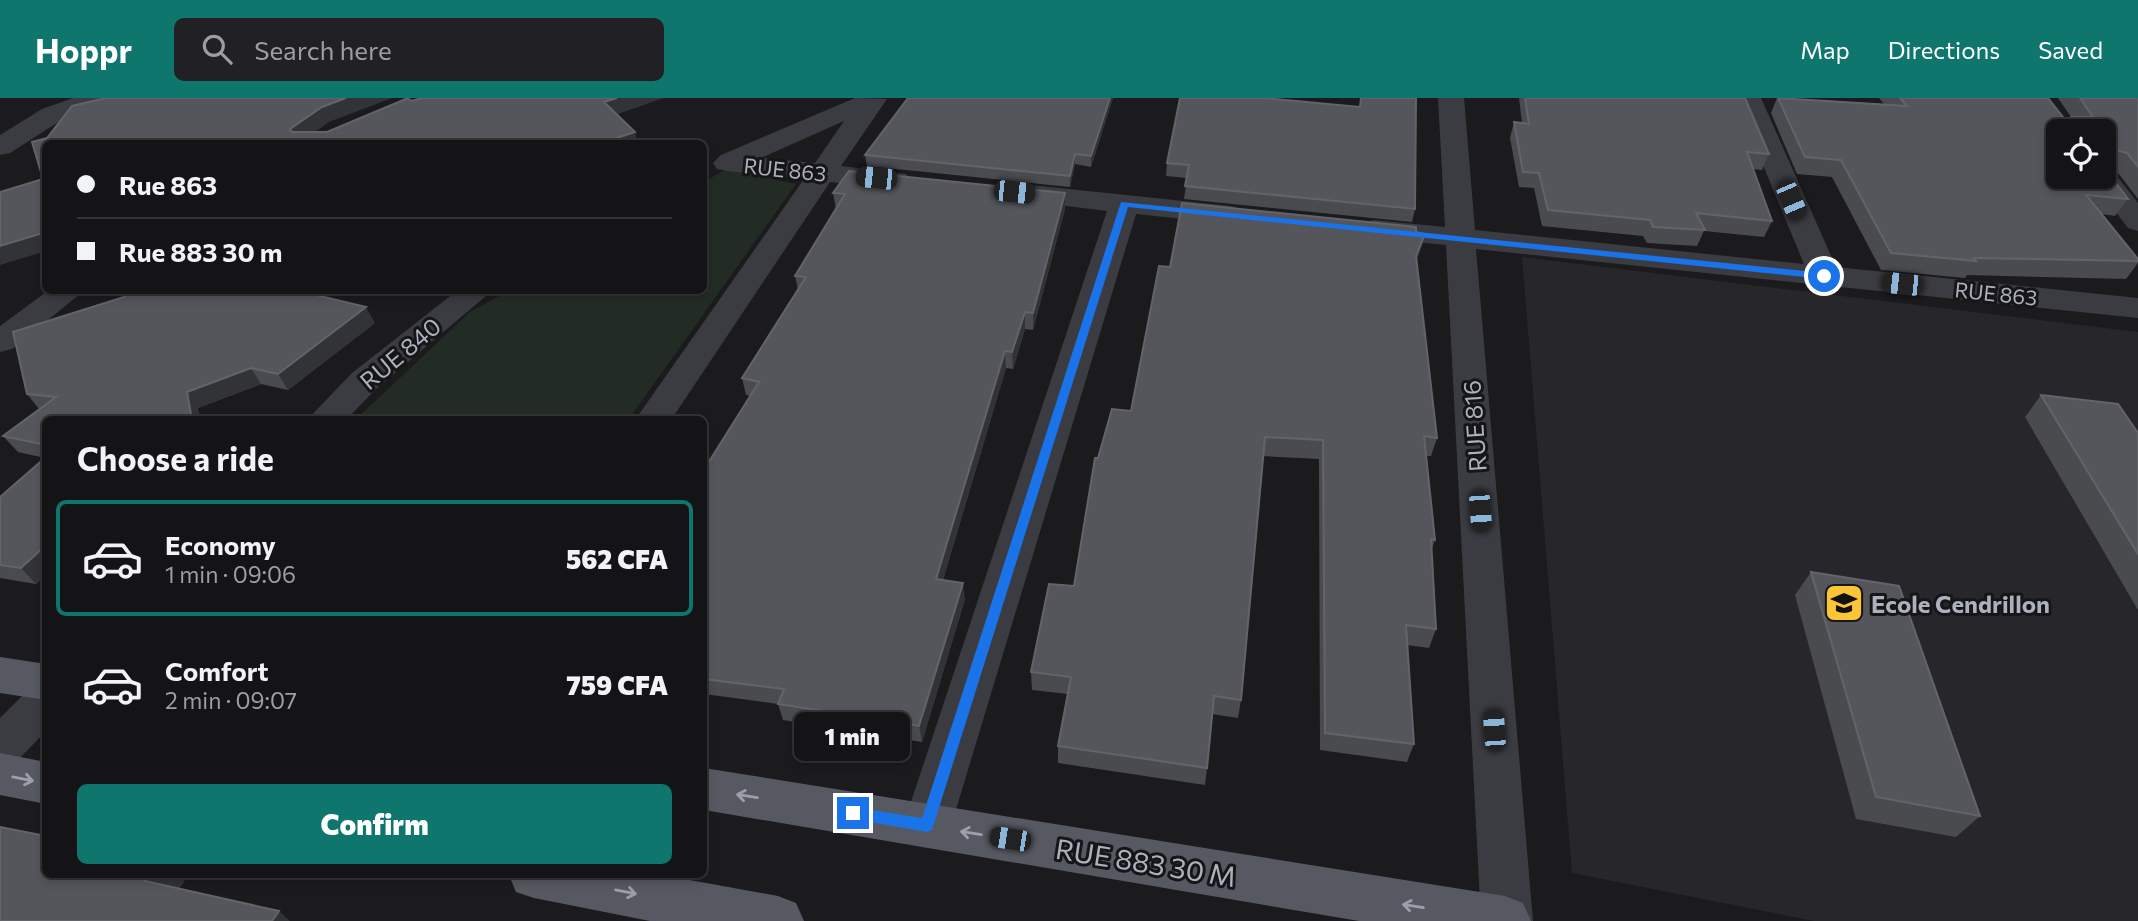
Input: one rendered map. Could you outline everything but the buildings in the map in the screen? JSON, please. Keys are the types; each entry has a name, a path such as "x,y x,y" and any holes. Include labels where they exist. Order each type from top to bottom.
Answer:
{"main road":[{"path":"0,674 42,681"},
{"path":"0,774 42,782"},
{"name":"RUE 883 30 M","path":"707,789 1506,921"},
{"path":"550,878 778,921"}],"street":[{"path":"0,147 59,107 96,98"},
{"name":"RUE 816","path":"1451,98 1506,921"},
{"path":"1748,98 1824,276"},
{"path":"715,169 874,99"},
{"path":"656,416 874,99"},
{"name":"RUE 863","path":"715,169 821,173 918,183"},
{"path":"2112,189 2138,222"},
{"path":"986,190 1259,218"},
{"path":"927,826 1124,204"},
{"name":"RUE 863","path":"1340,226 2138,308"},
{"path":"0,342 65,294"},
{"name":"RUE 840","path":"329,416 364,381 473,294"},
{"path":"0,748 42,705"}],"shaded area":[{"path":"728,168 796,184 631,416 359,416 470,312 503,294 707,294 707,180"},
{"name":"Ecole Cendrillon","path":"1522,257 2138,332 2138,921 1814,921 1572,873"}],"place":[{"name":"Ecole Cendrillon","path":"1844,603"}],"route":[{"path":"853,813 927,826 1124,204 1824,276"}]}
